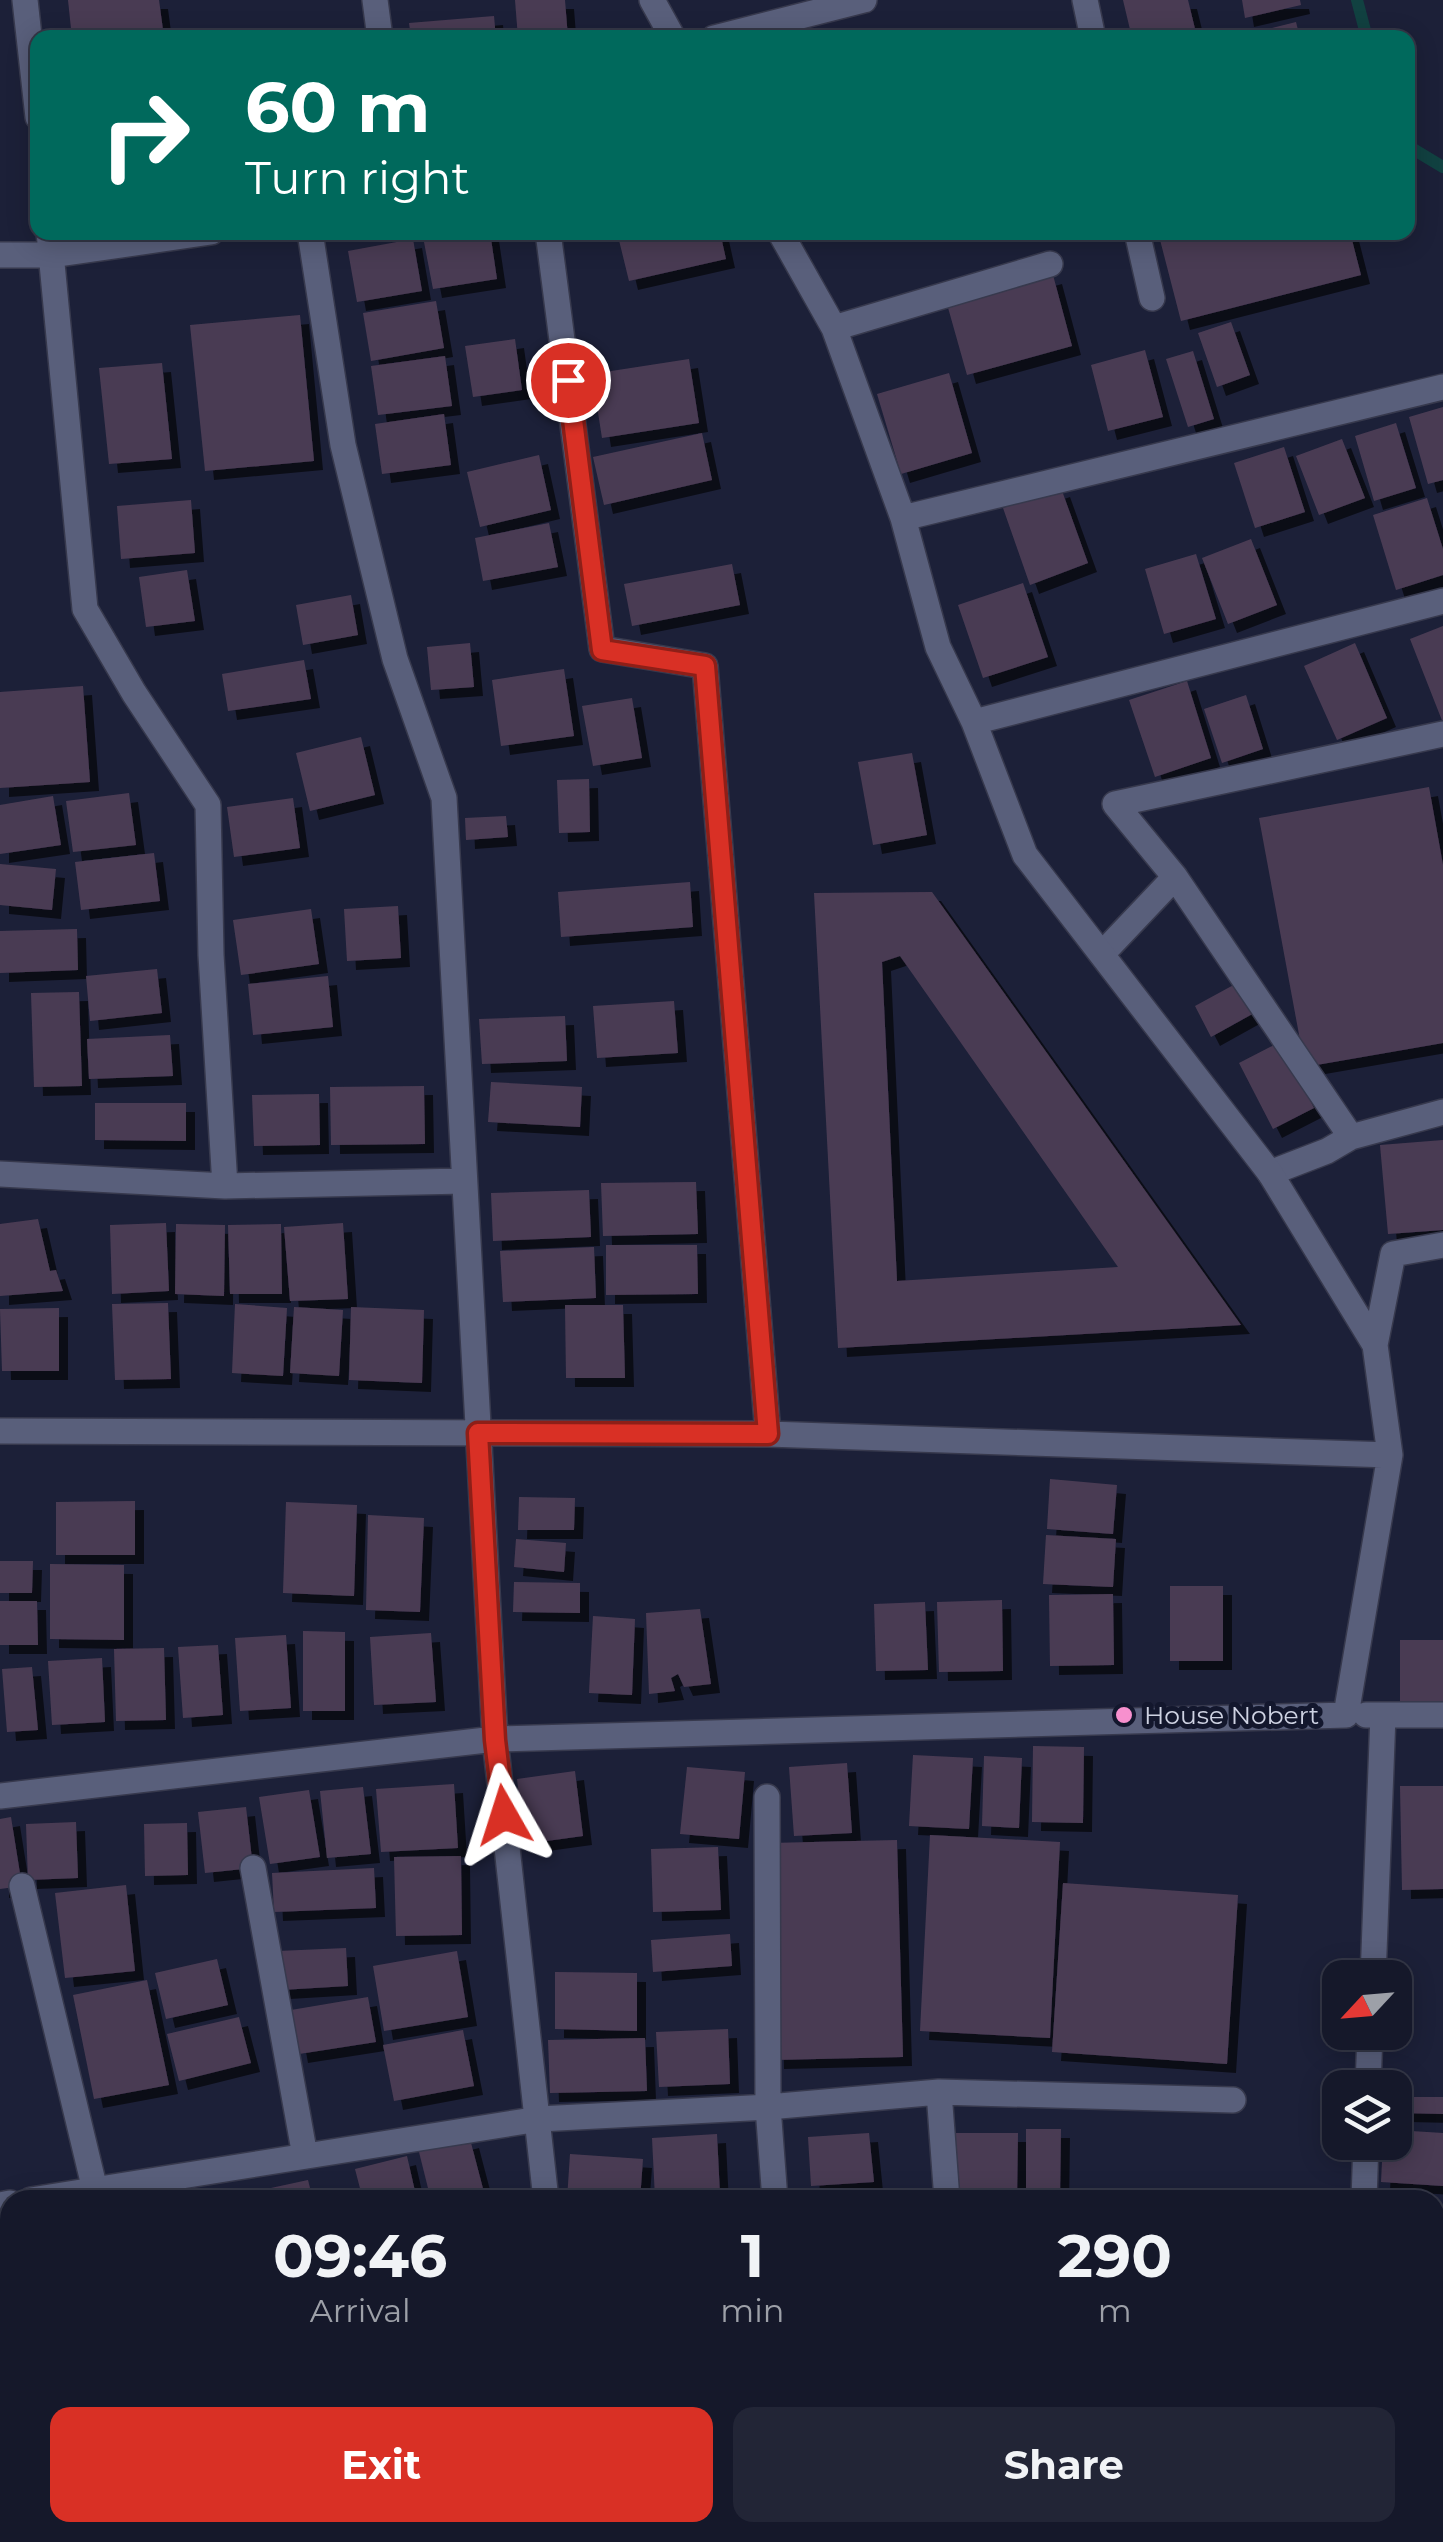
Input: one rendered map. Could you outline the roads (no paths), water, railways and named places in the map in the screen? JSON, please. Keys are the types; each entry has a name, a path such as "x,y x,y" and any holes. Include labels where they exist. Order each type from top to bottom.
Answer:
{"street":[{"path":"26,0 30,39"},
{"path":"375,0 379,30"},
{"path":"652,0 669,30"},
{"path":"746,30 864,0"},
{"path":"1085,0 1091,30"},
{"path":"0,255 50,244 104,240"},
{"path":"311,240 343,445 395,659 444,798 495,1740 545,2190"},
{"path":"549,240 602,650 705,666 768,1434"},
{"path":"784,240 834,328 903,518 938,647 974,722 1025,855 1270,1173 1375,1345"},
{"path":"1139,240 1152,298"},
{"path":"50,244 85,609 134,693 208,805 211,955 225,1186"},
{"path":"834,328 1050,264"},
{"path":"903,518 1443,387"},
{"path":"974,722 1443,601"},
{"path":"1351,1137 1174,877 1115,804 1443,734"},
{"path":"1102,954 1174,877"},
{"path":"1270,1173 1327,1151 1351,1137 1443,1112"},
{"path":"0,1174 225,1186 464,1181"},
{"path":"1346,1715 1390,1456 1375,1345 1392,1254 1443,1246"},
{"path":"0,1432 768,1434 1390,1456"},
{"path":"0,1796 495,1740 1443,1714"},
{"path":"1373,1960 1382,1715"},
{"path":"767,1796 768,2107 774,2190"},
{"path":"252,1868 305,2156"},
{"path":"22,1886 95,2190 539,2119 768,2107 939,2092 1233,2100"},
{"path":"939,2092 946,2190"},
{"path":"1364,2190 1365,2160"}],"waterway":[{"path":"1357,0 1365,30"},
{"path":"1415,150 1443,167"}],"place":[{"name":"House Nobert","path":"1124,1715"}]}
